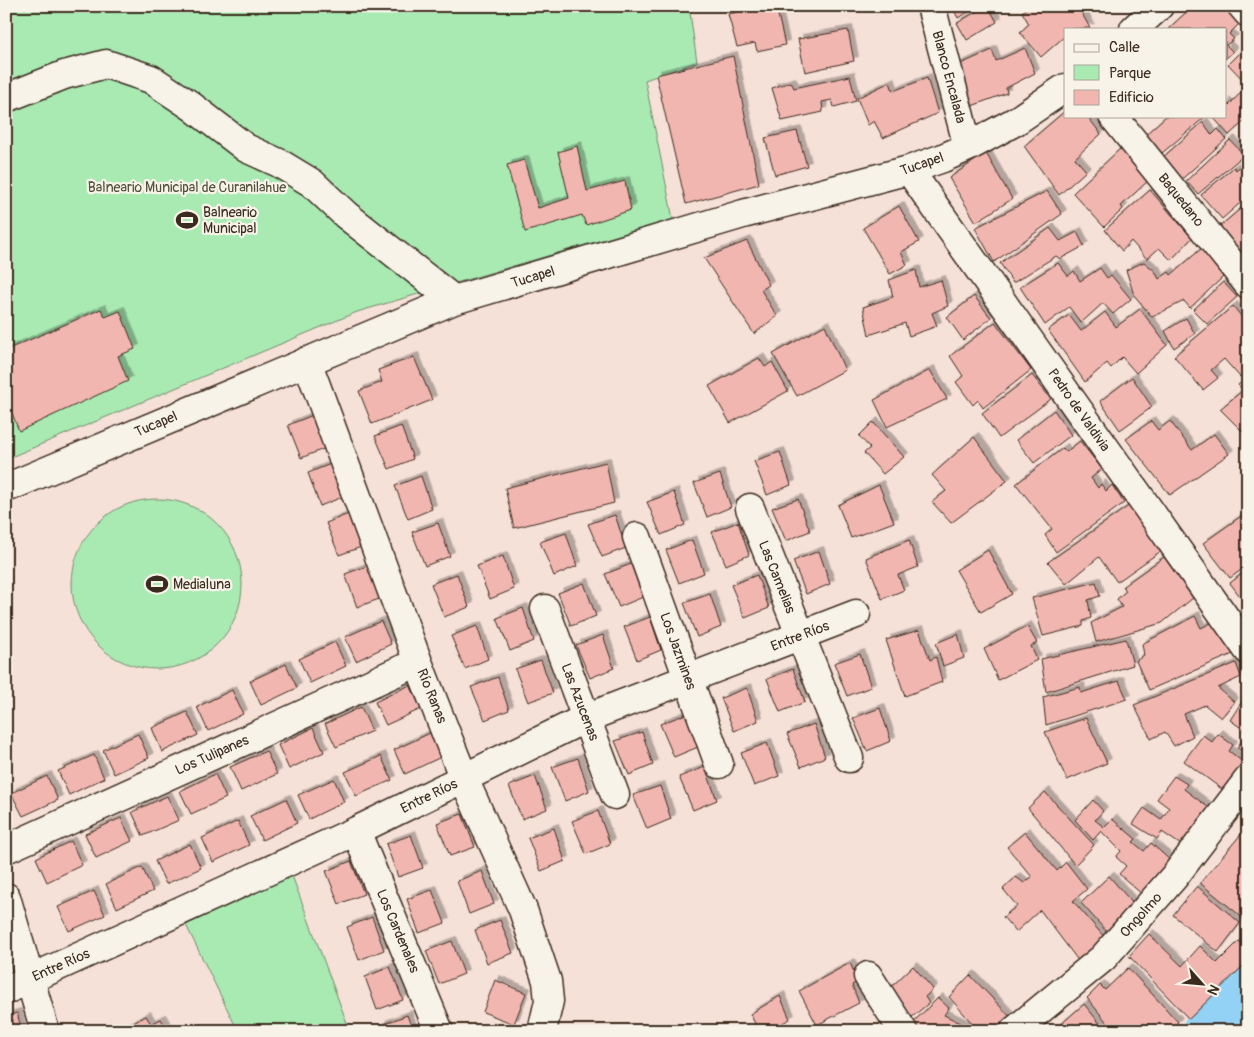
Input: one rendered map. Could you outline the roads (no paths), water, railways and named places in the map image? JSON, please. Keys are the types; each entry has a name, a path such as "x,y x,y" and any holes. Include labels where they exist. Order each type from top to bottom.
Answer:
{"street":[{"name":"Blanco Encalada","path":"931,6 968,147"},
{"path":"1135,28 1159,6"},
{"path":"1242,6 1248,13"},
{"path":"6,98 64,75 106,64 151,79 190,105 246,148 279,163 312,183 346,215 454,300"},
{"name":"Tucapel","path":"6,488 454,300 742,214 909,170 968,147 1016,121 1064,89"},
{"name":"Baquedano","path":"1115,118 1248,284"},
{"name":"Pedro de Valdivia","path":"909,170 1248,650"},
{"name":"Río Ranas","path":"307,361 418,662 464,779 523,910 547,981 549,1001 542,1031"},
{"name":"Las Camelias","path":"750,508 849,758"},
{"name":"Los Jazmines","path":"638,537 719,764"},
{"name":"Las Azucenas","path":"545,609 615,795"},
{"name":"Entre Ríos","path":"18,985 356,831 586,718 689,680 856,614"},
{"name":"Los Tulipanes","path":"6,848 418,662"},
{"name":"Ongolmo","path":"1014,1031 1103,958 1174,877 1248,780"},
{"name":"Los Cardenales","path":"356,831 439,1031"},
{"path":"6,897 18,985 45,1031"},
{"path":"868,976 904,1031"}],"waterway":[{"name":"Río Ranas","path":"1207,1031 1231,1010 1248,991"}],"place":[{"name":"Balneario Municipal","path":"187,220"},
{"name":"Medialuna","path":"157,584"}],"park label":[{"name":"Balneario Municipal de Curanilahue","path":"187,187"}]}
